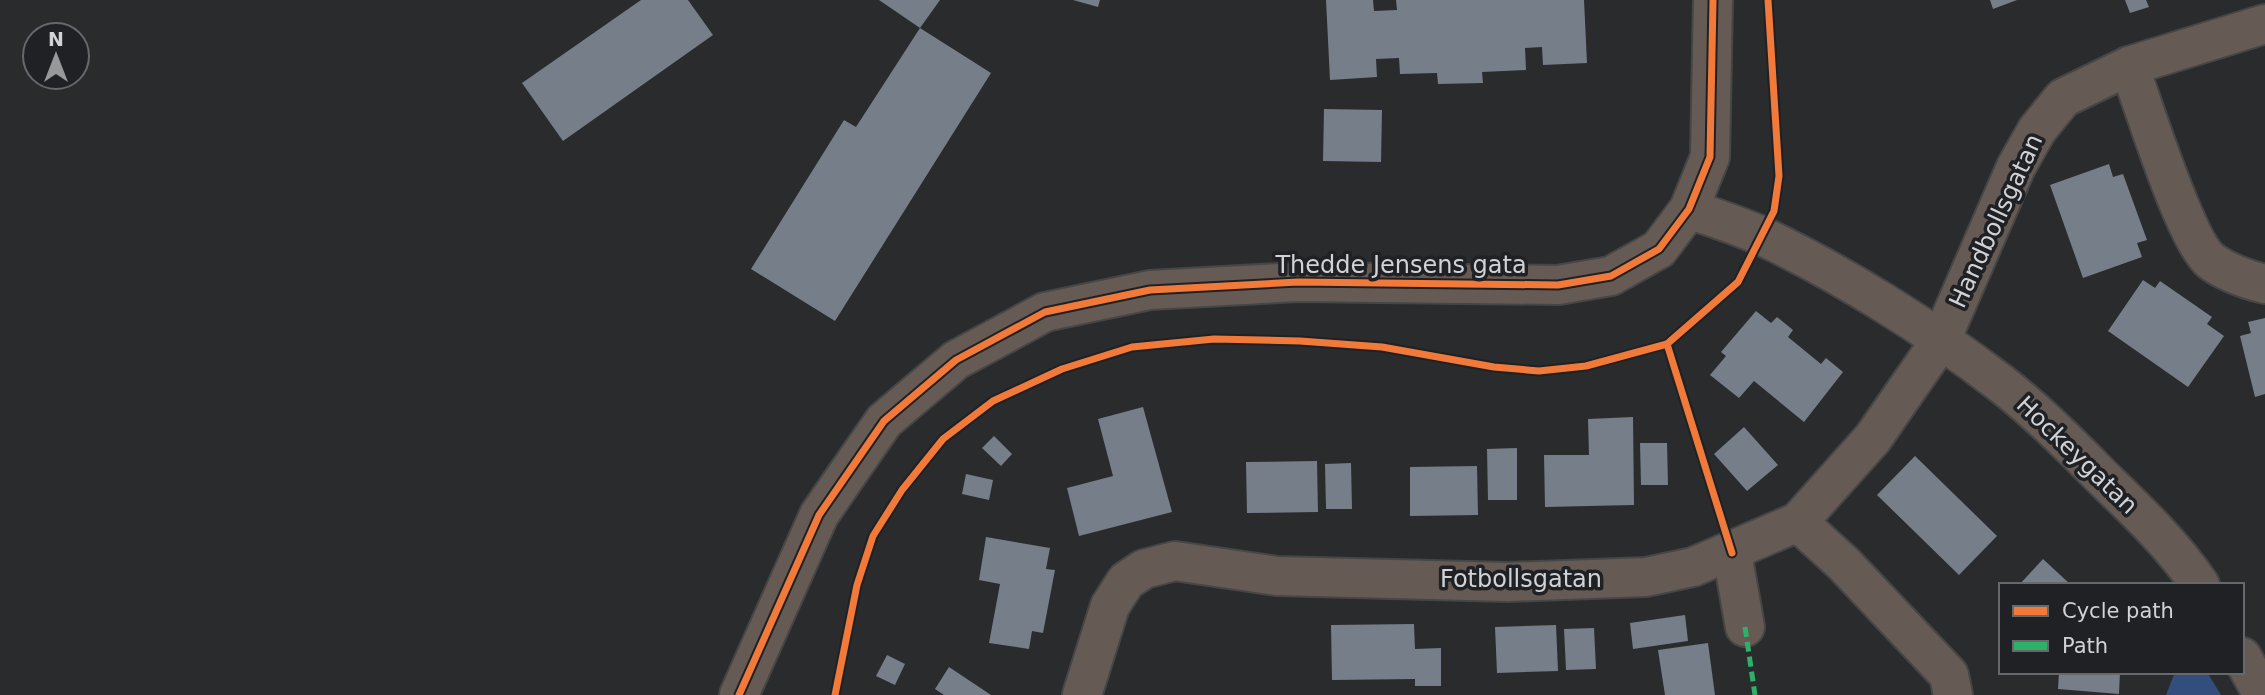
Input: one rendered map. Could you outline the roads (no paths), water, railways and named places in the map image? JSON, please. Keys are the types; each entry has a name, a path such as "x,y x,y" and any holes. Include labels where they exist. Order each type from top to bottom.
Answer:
{"street":[{"name":"Thedde Jensens gata","path":"739,695 819,514 884,421 956,360 1045,312 1150,290 1298,282 1559,285 1611,276 1659,248 1689,209 1710,157 1713,0"},
{"name":"Handbollsgatan","path":"1798,522 1873,438 1941,340 2016,167 2038,130 2063,98 2129,66 2265,24"},
{"path":"2129,66 2186,221 2208,259 2236,276 2265,284"},
{"name":"Handbollsgatan","path":"1689,209 1763,237 1941,340"},
{"name":"Hockeygatan","path":"1941,340 2000,382 2041,417 2174,550 2199,583"},
{"path":"1798,522 1844,564 1949,675 1953,695"},
{"name":"Fotbollsgatan","path":"1082,695 1110,606 1126,581 1144,569 1175,561 1277,576 1508,582 1646,577 1693,567 1732,553 1798,522"},
{"path":"1732,553 1745,627"},
{"path":"2244,661 2263,695"}]}
